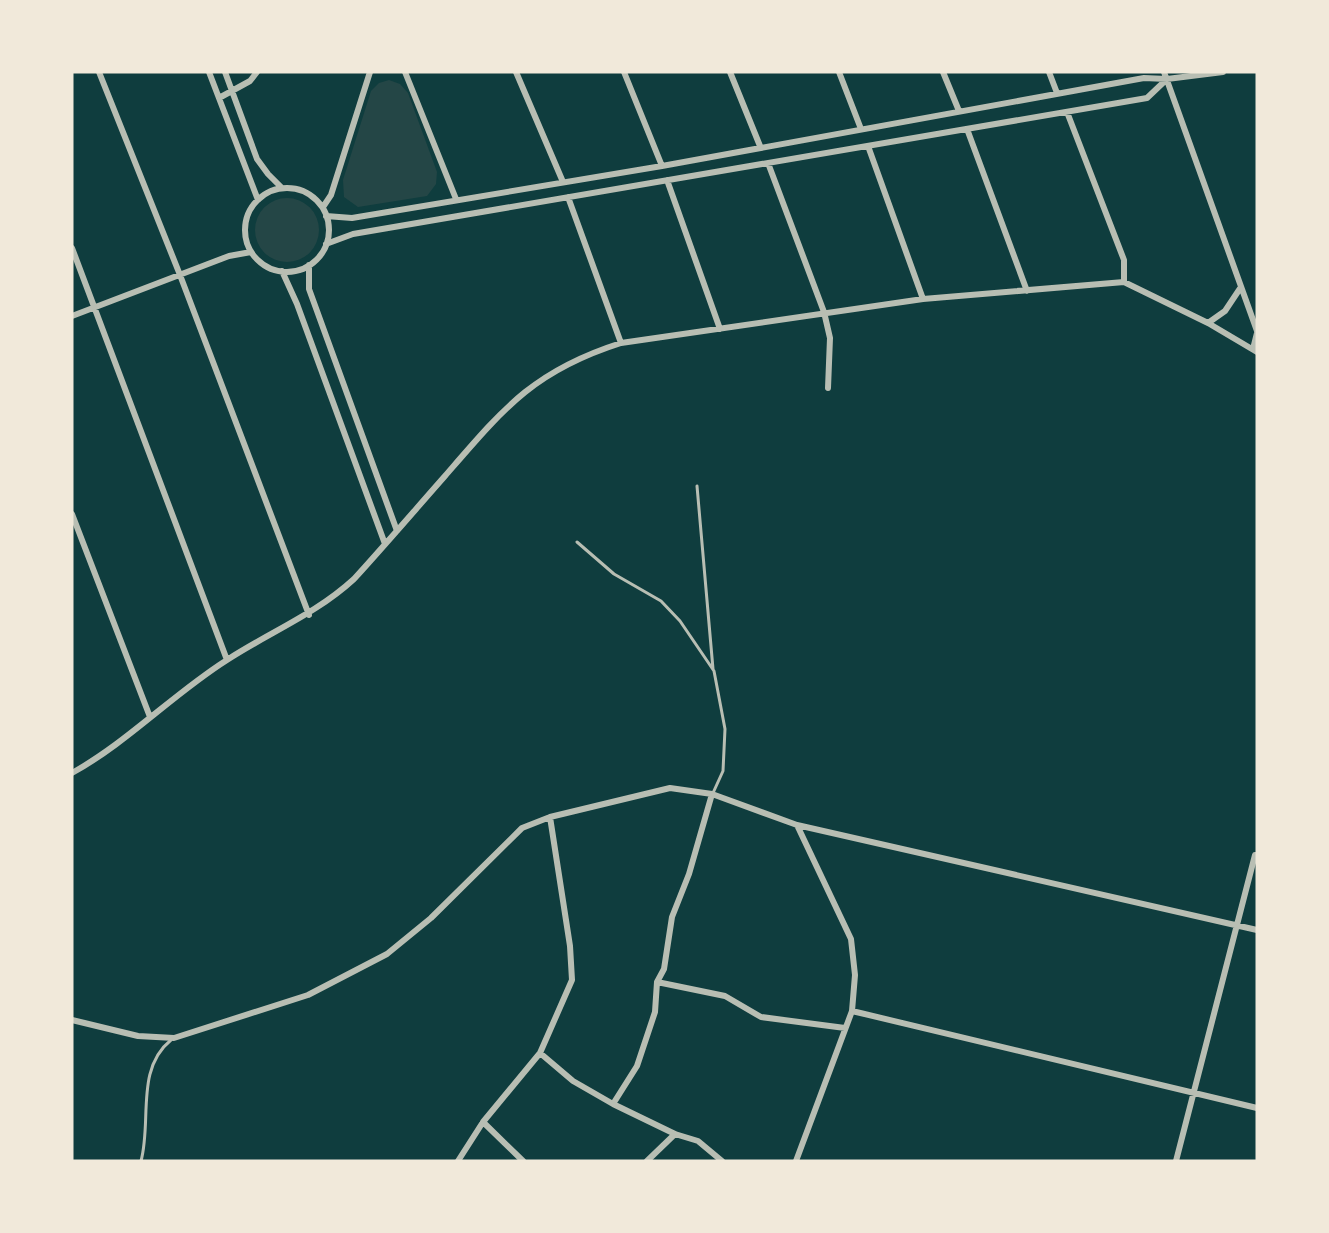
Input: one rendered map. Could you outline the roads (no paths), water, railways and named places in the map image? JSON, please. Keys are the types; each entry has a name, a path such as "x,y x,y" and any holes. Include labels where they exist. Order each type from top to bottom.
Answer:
{"street":[{"path":"99,72 180,275 309,615"},
{"path":"209,72 258,200"},
{"path":"225,72 257,159 282,188"},
{"path":"219,98 250,81 257,72"},
{"path":"323,207 331,195 370,72"},
{"path":"405,72 415,91 456,199"},
{"path":"516,72 563,182"},
{"path":"624,72 662,166"},
{"path":"730,72 760,146"},
{"path":"839,72 861,129"},
{"path":"943,72 959,111"},
{"path":"1049,72 1057,93"},
{"path":"72,773 227,660 309,615 354,579 492,420 522,393 578,358 621,343 824,312 923,299 1124,282 1208,323 1255,351 1257,332 1164,72"},
{"path":"326,216 352,218 662,166 760,146 1144,78 1167,79 1222,72"},
{"path":"326,244 353,234 1147,98 1167,79"},
{"path":"1066,112 1124,260 1124,282"},
{"path":"967,129 1027,291"},
{"path":"868,146 923,299"},
{"path":"768,163 824,312 830,338 828,388"},
{"path":"667,180 720,329"},
{"path":"282,188 301,190 323,207 328,225 326,244 309,266 291,272 282,271 264,265 251,252 246,225 248,216 258,200 273,190 282,188"},
{"path":"568,197 621,343"},
{"path":"72,248 227,660"},
{"path":"72,316 230,256 251,252"},
{"path":"309,266 309,289 397,531"},
{"path":"282,271 297,304 385,544"},
{"path":"1208,323 1225,311 1241,287"},
{"path":"72,514 150,717"},
{"path":"72,1020 138,1036 174,1038 308,995 387,954 431,918 522,828 550,817 670,788 712,794 797,825 1257,930"},
{"path":"612,1104 637,1066 656,1012 657,982 664,969 672,917 689,874 712,794"},
{"path":"458,1161 483,1122 540,1053 572,980 570,946 550,817"},
{"path":"796,1161 852,1011 855,975 851,939 797,825"},
{"path":"1176,1161 1255,855"},
{"path":"657,982 725,996 761,1017 845,1028"},
{"path":"852,1011 1257,1108"},
{"path":"540,1053 573,1081 612,1104 675,1134 698,1141 722,1161"},
{"path":"483,1122 523,1161"},
{"path":"647,1161 675,1134"}],"lane":[{"path":"697,486 714,671 725,729 723,771 712,794"},
{"path":"577,542 614,574 662,601 681,621 714,671"},
{"path":"141,1161 146,1141 147,1078 159,1049 174,1038"}]}
